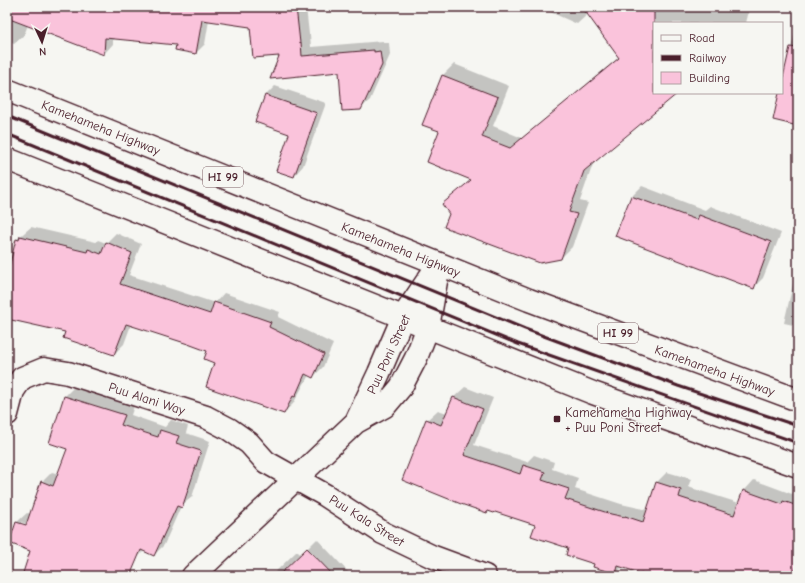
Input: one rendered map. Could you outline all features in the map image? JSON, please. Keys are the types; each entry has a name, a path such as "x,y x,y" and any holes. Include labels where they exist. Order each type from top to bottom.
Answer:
{"main road":[{"name":"Kamehameha Highway","path":"7,90 529,300 798,400"},
{"path":"7,159 593,393 798,466"},
{"name":"Puu Poni Street","path":"356,422 403,317 439,264"},
{"name":"Puu Poni Street","path":"194,576 295,478 356,422 385,406 401,387 416,358 428,327 439,264"},
{"name":"Puu Alani Way","path":"7,414 13,391 22,378 44,369 68,373 206,417 229,429 248,443 266,462 295,478"},
{"name":"Puu Kala Street","path":"295,478 325,495 360,519 405,545 485,576"}],"building":[{"path":"7,7 125,7 144,9 144,7 271,7 271,10 296,7 302,56 374,50 374,52 380,51 382,65 361,110 342,111 339,72 270,79 279,56 253,58 250,27 202,20 196,54 175,50 176,45 105,38 104,55 7,18"},
{"path":"582,7 654,7 653,94 677,94 584,171 569,212 577,214 561,259 540,263 444,227 449,214 442,204 471,180 427,162 439,131 422,125 442,75 498,97 482,137 510,148 619,58"},
{"path":"790,47 798,48 798,126 773,120 779,94 783,94 783,78"},
{"path":"265,95 317,113 294,177 276,171 289,134 255,122"},
{"path":"631,196 697,220 699,215 771,242 754,289 615,236"},
{"path":"20,236 87,252 88,249 101,254 106,242 132,253 120,284 210,314 214,302 271,322 269,327 324,354 313,378 305,374 295,397 293,396 284,414 206,387 214,363 204,359 207,351 188,344 126,324 114,355 63,338 65,332 7,319 7,276 16,239 19,240"},
{"path":"64,396 125,415 121,425 158,437 160,430 179,436 176,443 201,451 182,508 177,506 154,556 141,550 130,576 22,576 30,551 9,543 16,522 26,525 41,481 53,486 67,449 49,443"},
{"path":"453,397 483,409 464,455 520,474 523,465 545,472 542,480 569,489 565,499 611,514 625,516 643,522 656,482 681,490 679,497 734,515 743,490 782,504 783,501 798,506 798,561 793,576 649,576 618,566 616,574 593,567 594,564 566,555 568,548 531,536 535,525 495,512 488,511 487,513 402,480 426,419 441,425"},
{"path":"307,548 334,576 278,576"}],"railway":[{"path":"7,116 525,329 678,386 798,426"},
{"path":"7,134 518,344 798,443"}],"place":[{"name":"Kamehameha Highway + Puu Poni Street","path":"557,419"}]}
